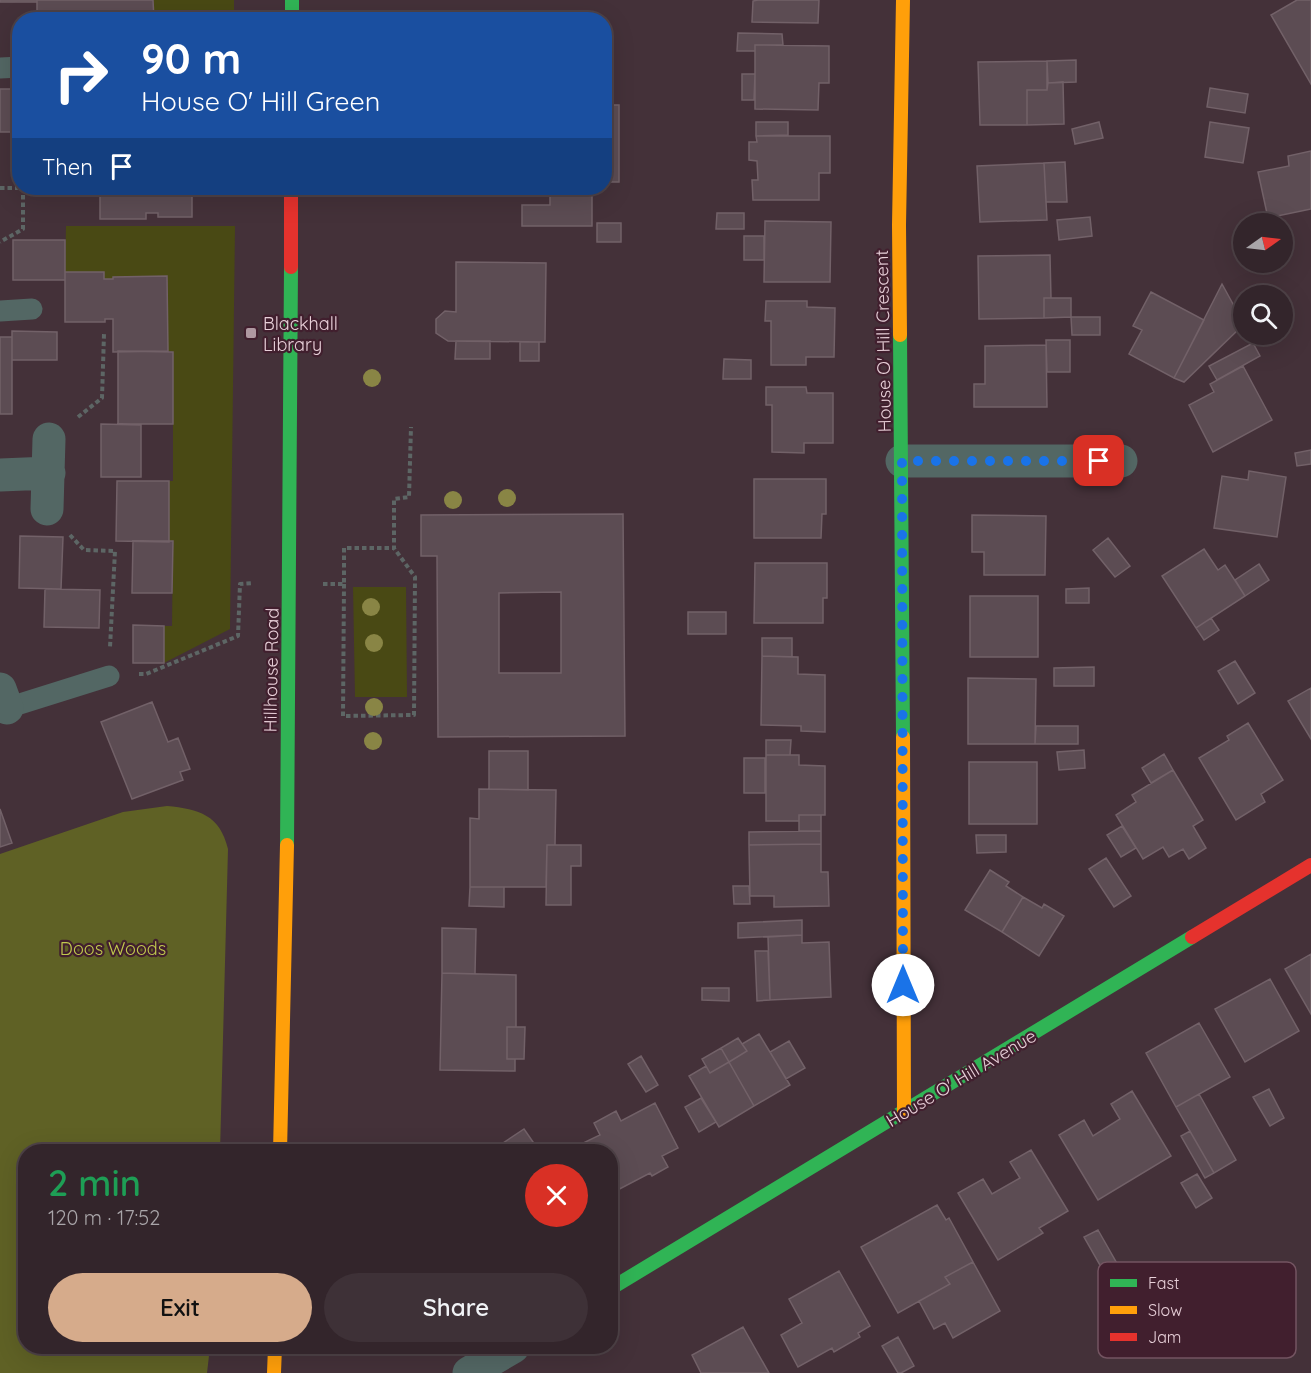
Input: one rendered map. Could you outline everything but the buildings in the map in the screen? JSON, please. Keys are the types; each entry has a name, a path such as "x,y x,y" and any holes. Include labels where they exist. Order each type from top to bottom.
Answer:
{"street":[{"name":"House O' Hill Crescent","path":"903,0 899,225 904,1113"},
{"name":"Hillhouse Road","path":"280,1144 288,857 291,195"},
{"path":"47,509 49,439"},
{"path":"902,461 1121,460"},
{"path":"0,475 48,473"},
{"name":"House O' Hill Avenue","path":"618,1283 904,1113 1311,865"},
{"path":"274,1373 275,1354"},
{"path":"469,1373 501,1354"}],"lane":[{"path":"0,311 32,309"},
{"path":"2,703 109,676"}],"path":[{"path":"0,242 23,229 23,195"},
{"path":"49,439 102,398 104,334"},
{"path":"47,509 84,550 115,551 109,676"},
{"path":"344,584 343,716 414,715 414,577 394,548"}],"shaded area":[{"path":"153,0 234,0 234,12 154,12"},
{"path":"66,226 235,226 230,629 164,663 164,626 172,626 173,542 169,542 169,481 173,481 173,352 168,351 167,277 104,279 104,272 65,272"},
{"path":"353,587 406,587 407,697 355,697"}],"green space":[{"name":"Doos Woods","path":"167,806 198,812 214,821 220,828 228,849 220,1144 18,1144 18,1354 209,1354 207,1373 0,1373 0,854 123,812"}],"traffic: fast":[{"path":"292,0 292,12"},
{"path":"287,845 291,267"},
{"path":"900,335 903,737"},
{"path":"618,1284 1192,937"}],"traffic: slow":[{"path":"900,335 899,225 903,0"},
{"path":"903,737 904,1113"},
{"path":"280,1144 287,845"},
{"path":"274,1373 275,1354"}],"traffic: jam":[{"path":"291,195 291,267"},
{"path":"1192,937 1311,865"}],"place":[{"name":"Blackhall Library","path":"251,333"}],"route":[{"path":"903,985 902,461 1099,461"}]}
